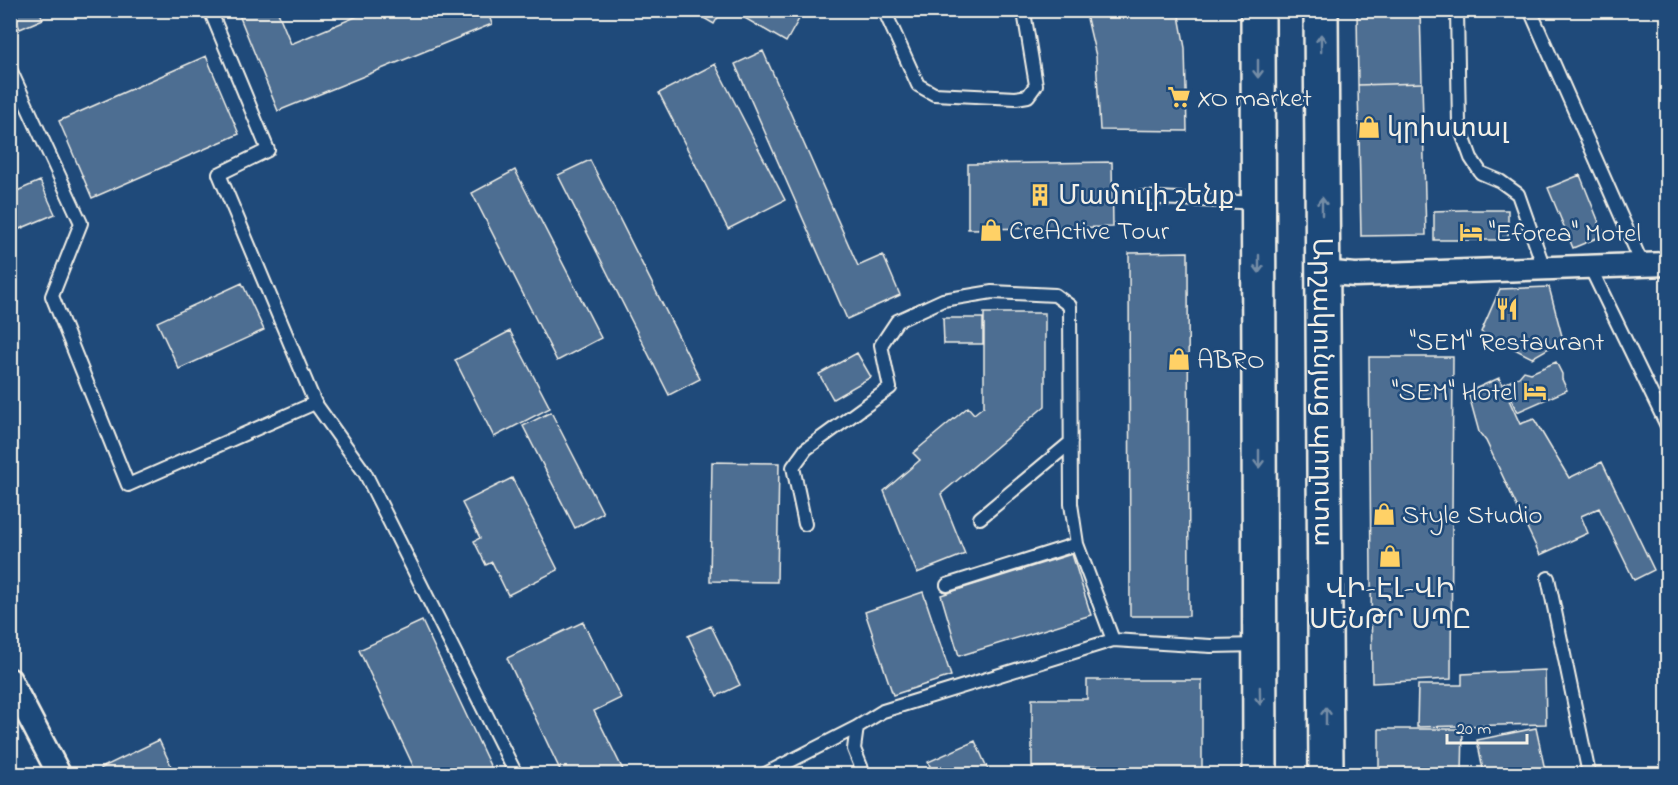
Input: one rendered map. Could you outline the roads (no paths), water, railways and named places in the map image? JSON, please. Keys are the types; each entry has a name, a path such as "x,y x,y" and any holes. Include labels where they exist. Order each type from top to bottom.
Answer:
{"main road":[{"path":"1258,10 1260,774"},
{"name":"Արշակունյաց պողոտա","path":"1321,10 1326,774"}],"street":[{"path":"1322,272 1355,275 1668,264"},
{"path":"10,680 59,774"}],"lane":[{"path":"210,10 268,150 219,174 315,403 365,473 516,774"},
{"path":"884,10 918,85 934,94 1016,98 1028,96 1036,85 1022,10"},
{"path":"1457,10 1459,125 1471,158 1481,173 1500,181 1518,194 1544,268"},
{"path":"1530,10 1643,266"},
{"path":"10,69 81,223 52,296 128,485 315,403"},
{"path":"1139,197 1259,203"},
{"path":"1590,267 1668,428"},
{"path":"805,524 793,467 806,449 890,388 881,345 897,321 943,300 992,292 1055,296 1070,306 1071,504 1077,544 1113,639"},
{"path":"980,518 1071,441"},
{"path":"947,585 1077,544"},
{"path":"1548,578 1589,774"},
{"path":"765,774 857,727 883,711 1113,639 1212,646 1259,645"},
{"path":"857,727 854,749 864,774"}],"place":[{"name":"XO market","path":"1179,97"},
{"name":"կրիստալ","path":"1369,127"},
{"name":"Մամուլի շենք","path":"1040,195"},
{"name":"CreActive Tour","path":"991,230"},
{"name":"\"Eforea\" Motel","path":"1471,232"},
{"name":"\"SEM\" Restaurant","path":"1507,309"},
{"name":"ABRO","path":"1179,359"},
{"name":"\"SEM\" Hotel","path":"1535,391"},
{"name":"Style Studio","path":"1384,514"},
{"name":"ՎԻ-ԷԼ-ՎԻ ՍԵՆԹՐ ՍՊԸ","path":"1390,556"}]}
